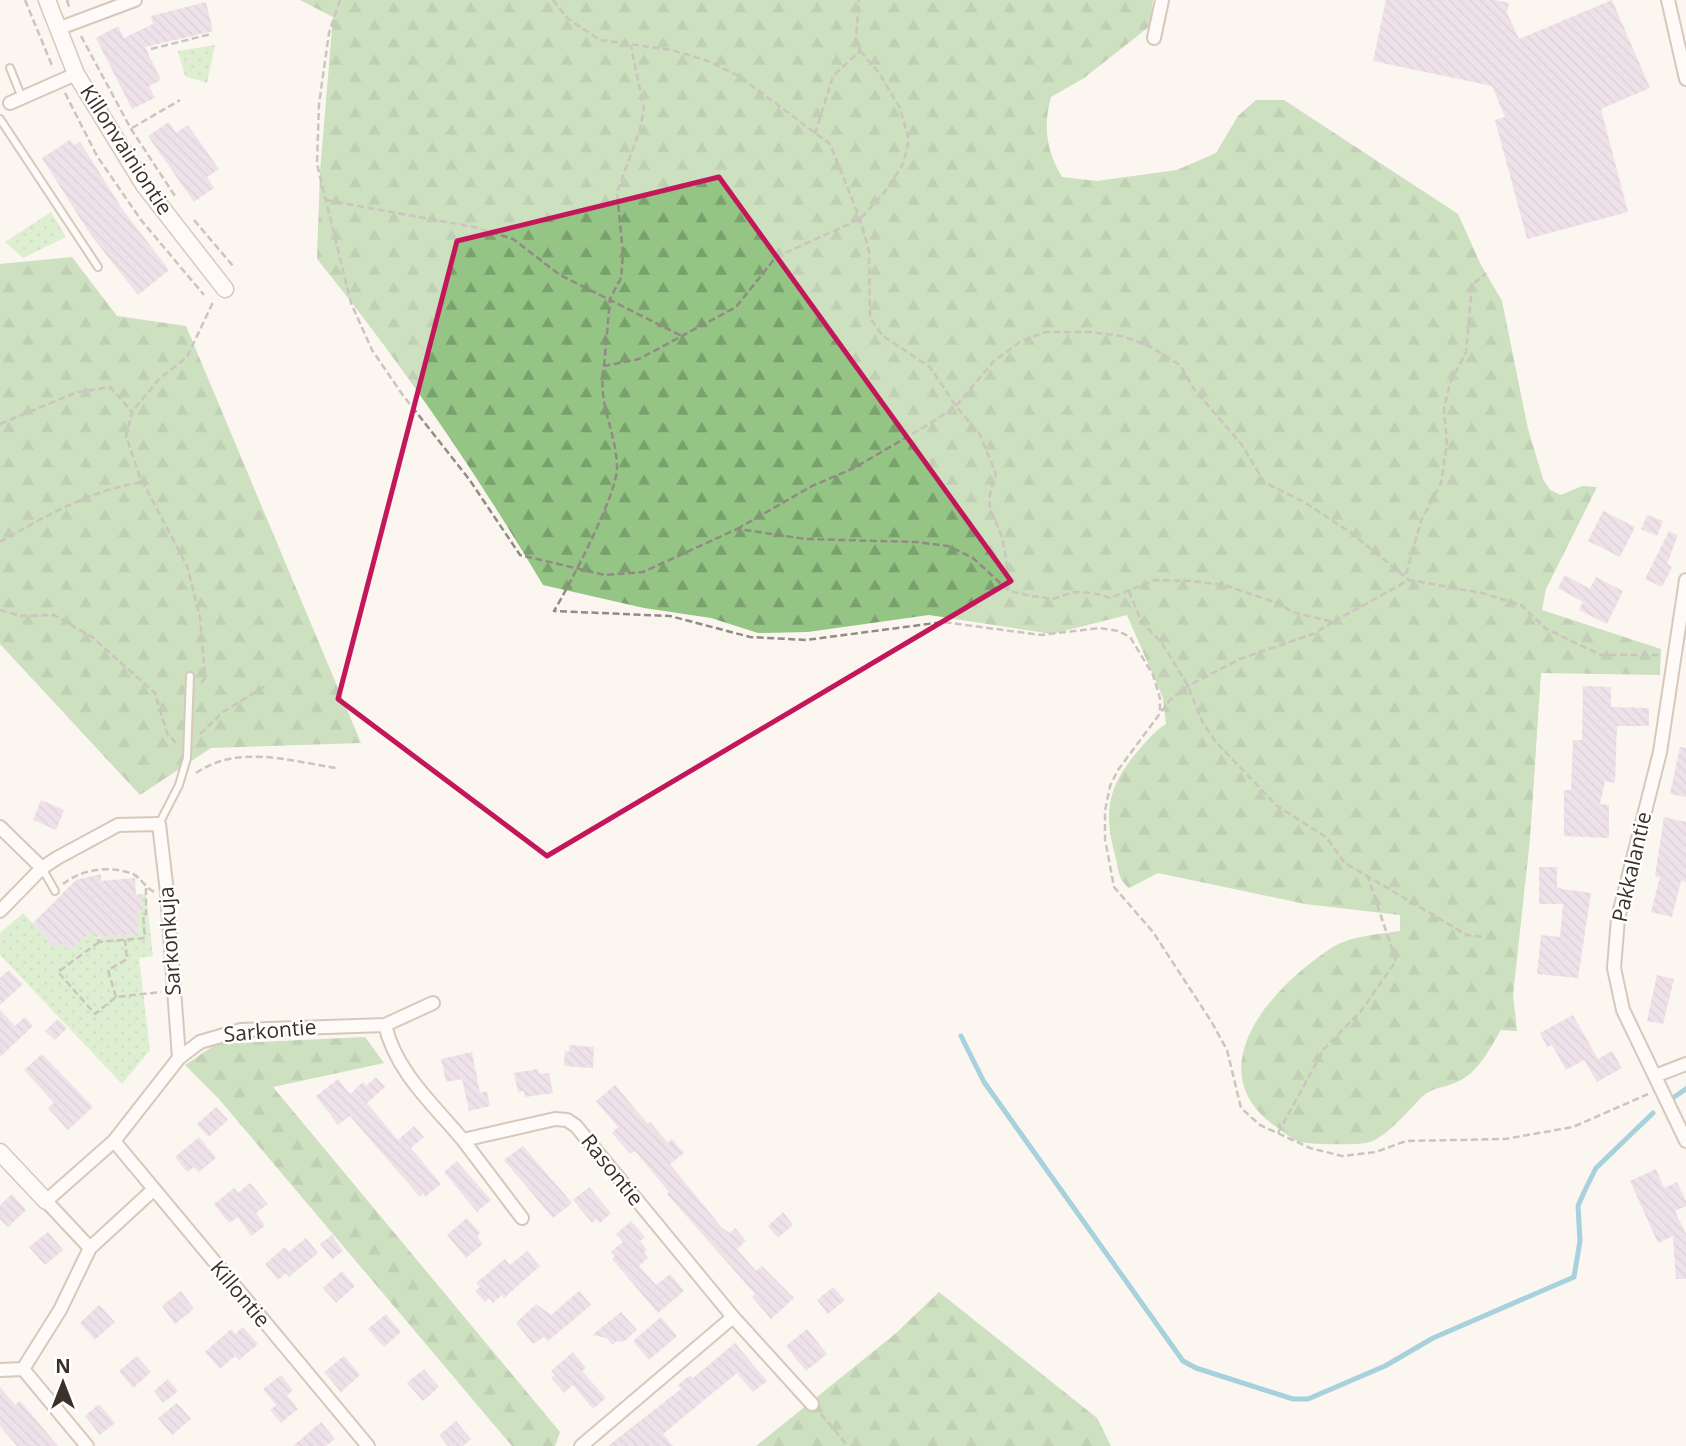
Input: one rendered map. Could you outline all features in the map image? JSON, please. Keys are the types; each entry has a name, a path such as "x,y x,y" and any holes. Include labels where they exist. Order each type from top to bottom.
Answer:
{"street":[{"name":"Killonvainiontie","path":"47,0 67,25 76,74 144,186 221,283"},
{"path":"67,25 135,0"},
{"path":"1154,38 1162,0"},
{"path":"1668,0 1686,79"},
{"path":"16,101 76,74"},
{"name":"Pakkalantie","path":"1686,580 1660,752 1618,918 1614,968 1623,1010 1686,1141"},
{"path":"0,911 42,868 118,825 159,824"},
{"name":"Sarkonkuja","path":"159,824 167,892 179,1058"},
{"path":"0,827 42,868"},
{"name":"Sarkontie","path":"46,1201 114,1141 179,1058 200,1042 241,1030 385,1025 433,1003"},
{"path":"385,1025 390,1047 402,1069 463,1140 522,1218"},
{"path":"1655,1076 1686,1064"},
{"name":"Rasontie","path":"463,1140 555,1119 567,1120 576,1126 733,1317 811,1404"},
{"name":"Killontie","path":"114,1141 368,1446"},
{"path":"0,1152 90,1248"},
{"path":"23,1369 60,1310 90,1248 153,1190"},
{"path":"581,1446 733,1317"},
{"path":"0,1370 23,1369"},
{"path":"23,1369 87,1446"}],"lane":[{"path":"10,68 16,101"},
{"path":"0,120 98,267"},
{"path":"159,824 179,785 187,758 190,677"},
{"path":"42,868 55,891"}],"path":[{"path":"67,0 67,25 92,60 179,203"},
{"path":"340,0 329,33 319,104 317,164 351,303 372,350 402,394 469,479 520,555 605,575 643,572 737,529 811,486 854,468 956,407 994,361 1021,341 1046,332 1090,332 1122,337 1149,346 1180,365 1194,389 1242,445 1264,482 1304,502 1350,532 1409,580"},
{"path":"553,0 567,18 600,40 631,47 672,50 708,61 739,76 830,144 860,219 869,251 870,318 883,337 930,367 956,407 980,435 996,474 989,492 989,515 1004,544 1009,591"},
{"path":"604,366 639,359 736,307 776,257 860,219 884,193 903,164 909,140 900,108 860,51 856,38 859,0"},
{"path":"151,49 212,34"},
{"path":"631,47 644,109 640,130 617,192 622,254 621,278 610,299 600,389 612,433 617,470 578,568 554,611 670,616 750,637 806,640 943,622 1041,635 1100,628 1118,631 1130,637 1153,675 1160,698 1160,713"},
{"path":"815,134 833,76 860,51"},
{"path":"131,128 180,100"},
{"path":"326,200 474,227 513,239 560,275 684,337"},
{"path":"188,214 233,266"},
{"path":"1406,575 1421,521 1441,483 1447,443 1444,410 1450,383 1466,352 1472,285 1486,273"},
{"path":"190,701 205,678 200,617 187,566 143,482 126,436 132,412 159,379 187,357 221,283"},
{"path":"0,424 75,393 110,387 132,412"},
{"path":"0,542 58,509 126,484 143,482"},
{"path":"737,529 806,539 880,539 948,546 973,558 1009,591 1053,598 1074,592 1093,593 1110,598 1154,580 1224,584 1280,604 1292,612 1333,622"},
{"path":"1661,1088 1573,1127 1505,1139 1406,1141 1376,1152 1342,1156 1328,1154 1278,1133 1249,1118 1241,1108 1227,1051 1211,1021 1153,932 1114,887 1105,839 1110,786 1118,770 1160,713 1188,685 1240,659 1313,634 1409,580 1482,593 1521,604 1546,629 1601,655 1674,653"},
{"path":"1129,591 1141,621 1162,643 1188,685 1203,723 1215,741 1277,806 1326,836 1345,863 1467,935 1483,937"},
{"path":"0,610 21,616 54,615 92,637 155,694 167,733 187,758 202,730 223,712 267,685"},
{"path":"179,785 206,766 237,757 258,755 337,768"},
{"path":"55,891 75,875 101,870 135,874 153,892 167,892"},
{"path":"1278,1133 1324,1049 1361,1011 1396,961 1368,877"},
{"path":"146,887 146,915 143,915 145,938 98,941 58,972 95,1014 116,997 172,990"},
{"path":"137,912 143,915"},
{"path":"116,997 108,970 127,959 125,940"},
{"path":"811,1404 848,1446"}],"highlighted area":[{"path":"719,177 1011,581 547,856 338,699 457,241"}],"green space":[{"path":"300,0 1153,0 1150,26 1084,78 1051,97 1047,118 1049,147 1062,177 1097,181 1177,170 1216,153 1238,116 1256,100 1284,100 1458,214 1481,265 1502,301 1528,429 1543,479 1550,490 1561,495 1582,486 1597,487 1546,589 1542,610 1661,649 1660,675 1541,673 1530,839 1513,995 1517,1031 1501,1030 1471,1073 1457,1082 1426,1093 1389,1130 1366,1143 1297,1141 1275,1126 1252,1103 1242,1079 1243,1054 1252,1029 1268,1005 1288,982 1340,943 1400,931 1400,915 1305,904 1158,873 1129,888 1122,881 1109,825 1111,799 1120,775 1151,736 1166,724 1163,698 1127,615 1052,634 929,615 808,632 758,633 711,618 644,608 543,585 436,418 317,259 320,172 333,17"},
{"path":"215,45 207,83 185,76 178,51"},
{"path":"51,212 66,237 23,258 5,242"},
{"path":"72,257 117,316 186,326 361,743 211,748 140,795 0,644 0,264"},
{"path":"141,894 146,894 153,956 139,958 150,1050 122,1084 0,955 0,933 23,913 57,949 63,944 68,950 91,931 98,939 105,933 108,936 139,934 137,912 142,911"},
{"path":"365,1037 384,1063 273,1087 560,1432 555,1446 512,1446 219,1099 185,1065 216,1044"},
{"path":"939,1292 1097,1418 1111,1446 756,1446 895,1334"}],"building":[{"path":"1386,0 1495,0 1509,3 1507,13 1519,39 1612,0 1650,88 1601,109 1628,212 1527,239 1495,120 1505,117 1492,86 1373,61"},
{"path":"206,2 213,31 145,47 161,80 149,86 155,98 132,109 96,38 118,26 124,38 153,24 151,16"},
{"path":"169,122 176,133 188,125 219,169 207,177 214,188 194,202 148,136"},
{"path":"70,140 74,145 80,142 123,210 169,270 138,295 90,234 42,158"},
{"path":"1603,511 1635,527 1620,557 1588,541"},
{"path":"1647,515 1663,521 1657,536 1641,529"},
{"path":"1669,531 1678,535 1667,564 1672,567 1662,587 1645,579"},
{"path":"1565,575 1590,589 1596,577 1623,591 1607,624 1579,610 1583,602 1558,588"},
{"path":"1583,686 1611,687 1611,707 1649,708 1649,726 1617,726 1615,783 1605,781 1600,804 1609,805 1609,838 1564,836 1564,790 1571,790 1573,740 1582,740"},
{"path":"1680,747 1686,748 1686,797 1670,794"},
{"path":"41,800 64,810 56,830 33,820"},
{"path":"1664,817 1686,822 1686,882 1681,881 1672,917 1651,912 1660,877 1655,876"},
{"path":"1539,867 1557,867 1557,887 1591,893 1578,978 1537,974 1541,935 1560,937 1563,904 1539,904"},
{"path":"101,874 101,881 135,878 136,895 141,894 143,911 137,912 139,934 96,937 91,931 69,951 63,944 57,949 33,923 76,880"},
{"path":"9,970 23,984 0,1005 0,978"},
{"path":"1657,975 1674,979 1663,1024 1647,1021"},
{"path":"0,1010 15,1026 25,1017 33,1026 0,1057"},
{"path":"1573,1015 1598,1059 1612,1051 1622,1068 1597,1082 1584,1060 1566,1070 1552,1045 1547,1047 1540,1033"},
{"path":"58,1019 67,1028 55,1040 45,1031"},
{"path":"569,1045 594,1047 593,1068 564,1066 565,1051 569,1052"},
{"path":"472,1052 480,1093 487,1091 490,1106 469,1111 462,1079 446,1082 441,1059"},
{"path":"42,1054 93,1107 68,1130 48,1108 54,1103 24,1070"},
{"path":"538,1069 539,1074 549,1073 553,1093 525,1097 524,1091 518,1092 514,1073"},
{"path":"376,1077 385,1087 367,1103 398,1140 414,1126 424,1137 411,1148 441,1184 425,1197 423,1194 420,1197 350,1116 338,1125 316,1096 338,1079 350,1094 363,1082 366,1086"},
{"path":"615,1085 648,1124 650,1122 668,1143 672,1139 684,1153 670,1164 722,1228 730,1233 735,1228 746,1241 737,1249 756,1271 762,1266 794,1298 771,1319 752,1297 755,1294 667,1194 669,1192 635,1151 630,1154 612,1133 618,1127 596,1101"},
{"path":"216,1107 228,1120 209,1137 197,1124"},
{"path":"199,1137 216,1158 199,1172 194,1167 187,1172 175,1157"},
{"path":"523,1146 572,1203 553,1218 504,1160"},
{"path":"457,1161 491,1200 477,1212 444,1172"},
{"path":"1656,1169 1664,1188 1677,1182 1686,1201 1686,1206 1675,1211 1686,1234 1686,1279 1676,1279 1673,1236 1658,1243 1630,1181"},
{"path":"250,1183 268,1204 256,1213 265,1226 251,1236 238,1217 229,1223 214,1204 234,1188 238,1193"},
{"path":"589,1187 611,1213 600,1223 596,1219 592,1223 573,1200"},
{"path":"12,1194 26,1210 8,1227 0,1219 0,1205"},
{"path":"783,1212 793,1225 778,1238 768,1226"},
{"path":"467,1218 480,1233 477,1236 483,1244 466,1258 447,1235"},
{"path":"631,1221 645,1237 640,1241 647,1250 644,1253 648,1258 639,1266 656,1285 670,1274 684,1291 658,1313 612,1259 615,1256 611,1252 623,1242 616,1234"},
{"path":"48,1232 63,1250 45,1265 29,1247"},
{"path":"332,1235 343,1251 332,1259 320,1244"},
{"path":"306,1238 318,1253 289,1277 286,1273 278,1280 265,1264 285,1247 289,1252"},
{"path":"527,1251 540,1266 504,1298 502,1295 493,1303 489,1298 485,1302 475,1291 480,1287 476,1283 505,1259 510,1265"},
{"path":"342,1271 355,1286 336,1303 323,1288"},
{"path":"833,1287 845,1300 828,1314 817,1300"},
{"path":"181,1291 194,1309 175,1324 162,1306"},
{"path":"579,1291 591,1305 548,1341 544,1337 533,1344 516,1323 536,1304 551,1315"},
{"path":"99,1305 115,1322 95,1340 80,1323"},
{"path":"621,1312 637,1330 623,1342 619,1338 622,1342 617,1341 612,1345 607,1338 592,1335"},
{"path":"386,1314 401,1332 384,1347 368,1329"},
{"path":"661,1317 677,1336 649,1360 633,1341"},
{"path":"243,1327 258,1344 239,1360 235,1356 220,1369 205,1352 231,1329 235,1334"},
{"path":"807,1329 827,1354 806,1371 786,1346"},
{"path":"735,1343 767,1381 753,1392 737,1373 663,1434 673,1446 608,1446 681,1389 678,1385 690,1375 693,1378"},
{"path":"573,1352 586,1368 582,1371 606,1398 593,1409 573,1385 564,1393 551,1378 555,1375 551,1371"},
{"path":"137,1356 151,1372 133,1388 119,1371"},
{"path":"344,1356 360,1375 341,1392 324,1372"},
{"path":"424,1369 439,1387 423,1401 407,1383"},
{"path":"281,1375 293,1390 287,1395 298,1409 281,1423 270,1410 276,1405 263,1389"},
{"path":"168,1379 178,1391 163,1403 154,1391"},
{"path":"0,1387 15,1405 20,1401 58,1446 17,1446 0,1426"},
{"path":"177,1403 191,1419 172,1435 158,1418"},
{"path":"99,1404 115,1423 100,1435 85,1416"},
{"path":"456,1421 471,1439 463,1446 448,1446 439,1435"},
{"path":"321,1422 335,1439 326,1446 293,1446"}],"waterway":[{"path":"961,1036 984,1082 1183,1361 1196,1368 1293,1399 1308,1399 1385,1366 1433,1338 1574,1277 1580,1241 1578,1206 1585,1190 1596,1168 1653,1113"},
{"path":"1674,1097 1686,1089"}]}
